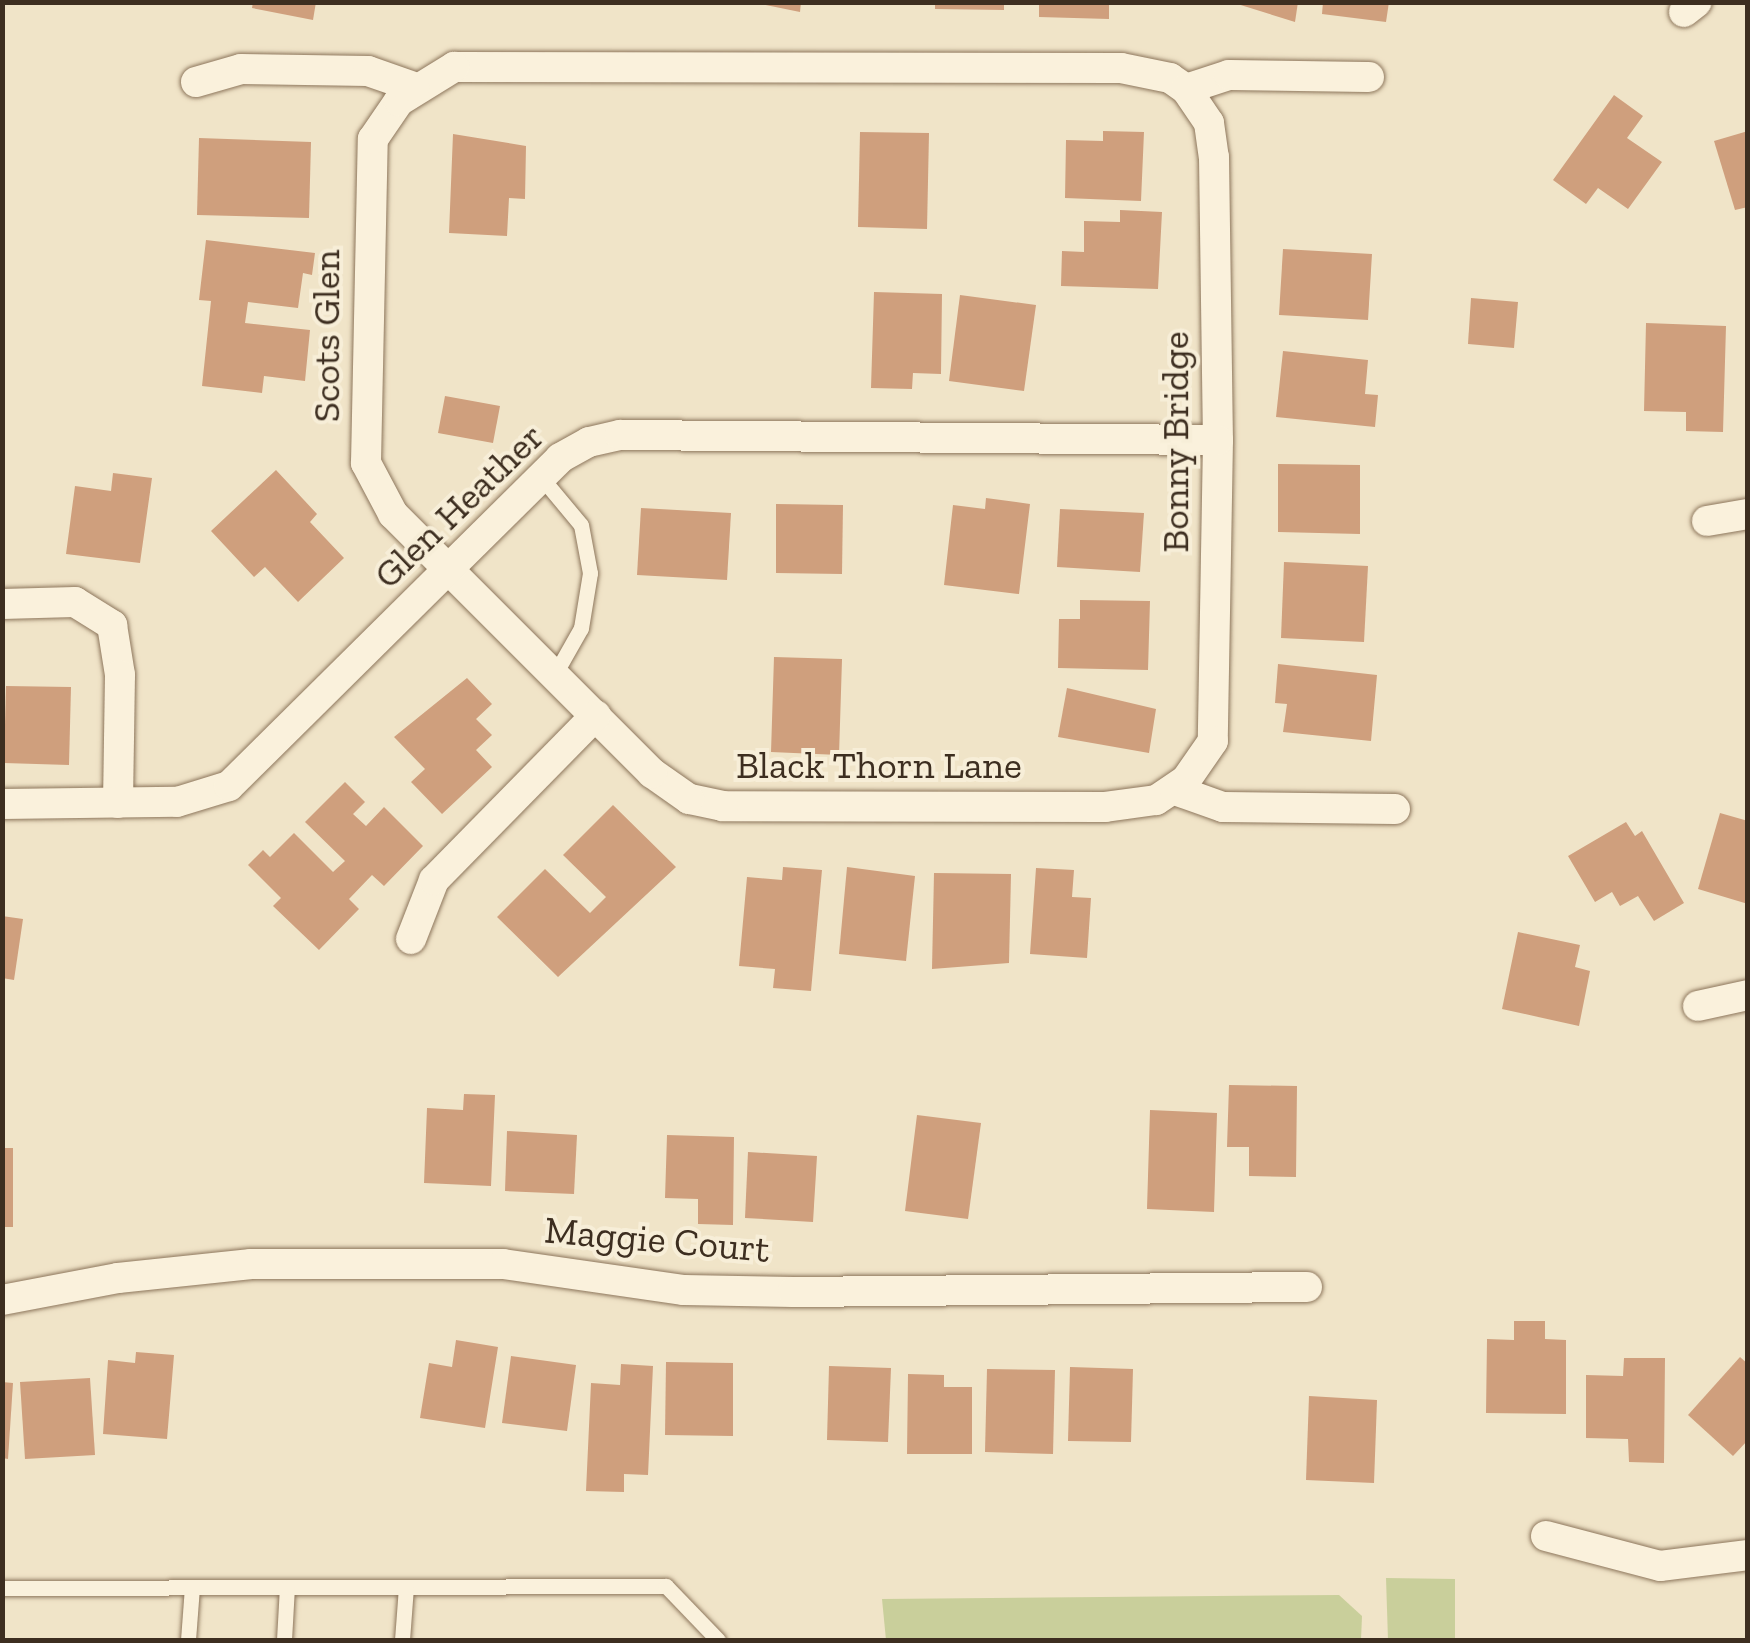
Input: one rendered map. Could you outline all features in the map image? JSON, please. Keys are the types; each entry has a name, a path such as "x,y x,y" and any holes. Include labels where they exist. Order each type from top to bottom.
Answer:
{"street":[{"path":"196,82 241,70 368,71 414,87 454,67 1121,68 1170,78 1186,89 1229,75 1369,76"},
{"name":"Scots Glen","path":"414,87 373,139 366,463 393,514 450,568"},
{"name":"Bonny Bridge","path":"1174,790 1212,740 1218,440 1214,157 1209,123 1186,89"},
{"name":"Glen Heather","path":"2,804 178,802 229,786 541,477 589,442 620,435 1218,440"},
{"path":"1708,522 1748,514"},
{"name":"Black Thorn Lane","path":"450,568 668,786 723,806 1104,807 1156,800 1174,790"},
{"path":"2,604 76,602 112,626 120,675 118,803"},
{"path":"410,939 434,880 596,715"},
{"path":"1174,790 1223,807 1394,809"},
{"path":"1698,1006 1748,995"},
{"name":"Maggie Court","path":"2,1300 118,1278 251,1264 502,1264 684,1290 775,1292 1307,1287"},
{"path":"1546,1536 1660,1566 1748,1555"}],"lane":[{"path":"541,477 581,526 590,572 581,628 556,674"},
{"path":"2,1588 666,1586 718,1640"},
{"path":"188,1640 192,1587"},
{"path":"284,1640 287,1587"},
{"path":"402,1640 406,1587"}],"green space":[{"path":"1386,1578 1455,1579 1455,1640 1388,1640"},
{"path":"1339,1595 1362,1616 1361,1640 886,1640 882,1599"}],"building":[{"path":"253,2 316,2 313,20 252,8"},
{"path":"751,2 801,2 800,12"},
{"path":"935,2 1004,2 1004,10 935,9"},
{"path":"1039,2 1109,2 1109,19 1039,17"},
{"path":"1231,2 1298,2 1295,22"},
{"path":"1323,2 1389,2 1386,22 1322,14"},
{"path":"1614,95 1643,116 1627,138 1662,162 1628,209 1598,188 1586,204 1553,180"},
{"path":"1103,131 1144,132 1141,201 1065,198 1066,140 1103,141"},
{"path":"1748,131 1748,207 1735,210 1714,141"},
{"path":"860,132 929,133 927,229 858,227"},
{"path":"453,134 526,146 525,199 509,198 507,236 449,233"},
{"path":"199,138 311,142 309,218 197,215"},
{"path":"1120,210 1162,212 1158,289 1061,286 1062,251 1084,252 1084,221 1120,222"},
{"path":"206,240 315,253 312,275 303,273 298,308 248,302 245,323 310,330 305,381 264,376 262,393 202,386 211,301 199,300"},
{"path":"1283,249 1372,254 1368,320 1279,315"},
{"path":"874,292 942,294 941,374 913,373 912,389 871,388"},
{"path":"960,295 1036,305 1024,391 949,381"},
{"path":"1471,298 1518,302 1514,348 1468,344"},
{"path":"1646,323 1726,326 1723,432 1686,431 1686,412 1644,411"},
{"path":"1283,351 1368,360 1365,394 1378,395 1375,427 1276,417"},
{"path":"445,396 500,406 493,443 438,433"},
{"path":"1278,464 1360,465 1360,534 1278,532"},
{"path":"276,470 317,514 310,522 344,558 298,602 265,567 254,577 211,531"},
{"path":"113,473 152,478 140,563 66,554 75,486 111,491"},
{"path":"986,498 1030,504 1019,594 944,585 953,505 985,509"},
{"path":"776,504 843,505 842,574 776,573"},
{"path":"641,508 731,513 727,580 637,575"},
{"path":"1060,509 1144,513 1140,572 1057,567"},
{"path":"1284,562 1368,566 1364,642 1281,638"},
{"path":"1080,600 1150,601 1148,670 1058,668 1059,619 1080,619"},
{"path":"774,657 842,659 839,755 771,752"},
{"path":"1278,664 1377,675 1371,741 1283,732 1287,704 1275,703"},
{"path":"467,678 492,704 476,719 492,735 476,750 492,767 442,814 411,782 425,769 394,737"},
{"path":"6,686 71,687 69,765 4,763"},
{"path":"1067,688 1156,709 1149,753 1058,737"},
{"path":"345,782 365,802 353,814 366,826 384,807 423,846 384,886 372,875 349,899 359,909 319,950 273,906 281,898 248,865 263,850 270,857 294,833 333,872 345,861 305,822"},
{"path":"613,805 676,867 558,977 497,917 545,869 590,913 606,897 563,855"},
{"path":"1720,813 1748,821 1748,904 1698,889"},
{"path":"1626,822 1635,836 1642,831 1684,903 1654,921 1638,896 1620,906 1612,892 1595,902 1568,856"},
{"path":"783,867 822,870 811,991 773,988 775,969 739,966 747,877 782,880"},
{"path":"847,867 915,876 906,961 839,954"},
{"path":"1036,868 1074,870 1072,897 1091,898 1087,958 1030,954"},
{"path":"934,873 1011,874 1009,963 932,969"},
{"path":"2,916 23,919 14,980 2,978"},
{"path":"1518,932 1580,945 1575,967 1590,971 1579,1026 1502,1009"},
{"path":"1229,1085 1297,1086 1296,1177 1249,1176 1249,1147 1227,1147"},
{"path":"464,1094 495,1095 491,1186 424,1183 427,1108 463,1110"},
{"path":"1150,1110 1217,1113 1214,1212 1147,1209"},
{"path":"917,1115 981,1123 968,1219 905,1211"},
{"path":"507,1131 577,1135 574,1194 505,1191"},
{"path":"667,1135 734,1137 733,1225 698,1224 698,1199 665,1198"},
{"path":"2,1148 13,1148 13,1227 2,1227"},
{"path":"748,1152 817,1156 813,1222 745,1218"},
{"path":"1514,1321 1545,1321 1545,1339 1566,1340 1566,1414 1486,1413 1487,1339 1514,1340"},
{"path":"456,1340 498,1347 485,1428 420,1418 429,1363 452,1367"},
{"path":"136,1352 174,1355 167,1439 103,1434 108,1360 135,1363"},
{"path":"511,1356 576,1365 567,1431 502,1423"},
{"path":"1740,1357 1748,1364 1748,1440 1733,1456 1688,1415"},
{"path":"1624,1358 1665,1358 1664,1463 1629,1462 1628,1439 1586,1438 1586,1375 1623,1376"},
{"path":"666,1362 733,1363 733,1436 665,1435"},
{"path":"621,1364 653,1366 648,1475 624,1474 624,1492 586,1491 591,1383 620,1385"},
{"path":"829,1366 891,1368 888,1442 827,1440"},
{"path":"1070,1367 1133,1369 1131,1442 1068,1441"},
{"path":"987,1369 1055,1370 1053,1454 985,1452"},
{"path":"908,1374 944,1375 944,1387 972,1387 972,1454 907,1454"},
{"path":"90,1378 95,1455 25,1459 20,1382"},
{"path":"2,1382 13,1383 8,1459 2,1458"},
{"path":"1309,1396 1377,1400 1374,1483 1306,1480"}]}
